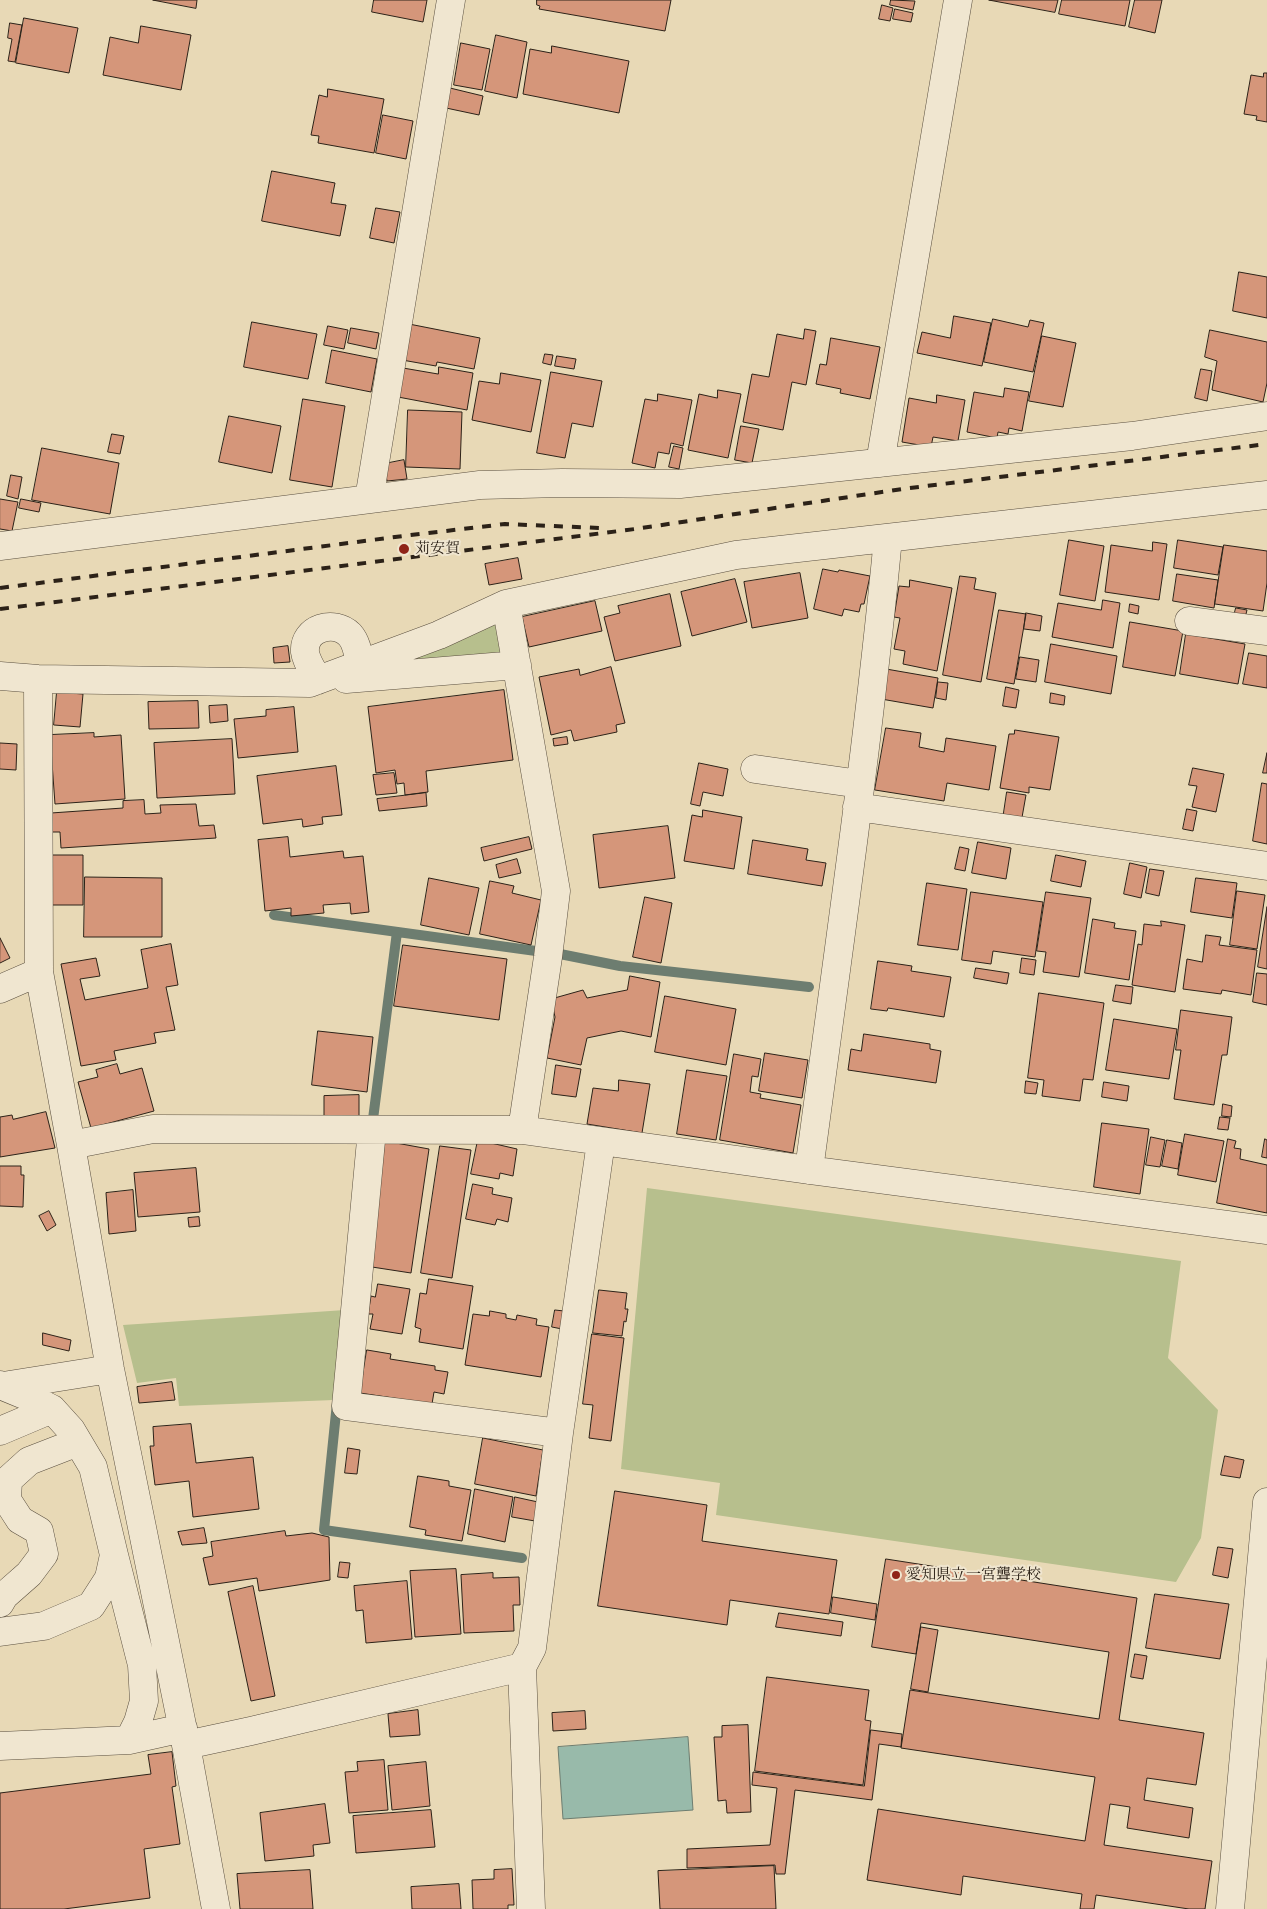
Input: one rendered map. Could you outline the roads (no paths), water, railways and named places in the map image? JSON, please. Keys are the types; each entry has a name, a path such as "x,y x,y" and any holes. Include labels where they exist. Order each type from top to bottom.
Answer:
{"street":[{"path":"369,499 451,0"},
{"path":"880,463 958,0"},
{"path":"0,546 480,485 562,483 680,484 1132,436 1267,416"},
{"path":"314,681 439,635 506,604 736,555 1267,495"},
{"path":"809,1170 859,795 880,624 888,538"},
{"path":"506,604 556,891 522,1130"},
{"path":"1189,621 1267,631"},
{"path":"314,681 305,652 306,639 314,631 327,627 340,628 350,635 356,645 360,664"},
{"path":"0,676 38,679 314,681 517,665"},
{"path":"38,679 38,972 72,1145 110,1369 184,1736 216,1909"},
{"path":"755,769 859,795 1267,866"},
{"path":"0,989 38,972"},
{"path":"72,1145 153,1129 522,1130 600,1142 1267,1230"},
{"path":"372,1130 346,1406 559,1433"},
{"path":"531,1909 522,1667 532,1648 559,1433 600,1142"},
{"path":"1,1385 110,1369"},
{"path":"1,1385 52,1409 71,1430 93,1466 142,1674 144,1701 138,1722 129,1740"},
{"path":"0,1431 52,1409"},
{"path":"0,1603 4,1596 28,1574 44,1554 39,1531 20,1520 7,1500 8,1480 29,1461 78,1442"},
{"path":"1230,1909 1267,1502"},
{"path":"0,1632 44,1626 91,1606 109,1578 114,1555"},
{"path":"0,1746 129,1740 251,1731 522,1667"}],"waterway":[{"path":"274,915 536,951"},
{"path":"373,1119 397,932"},
{"path":"560,954 620,966 809,987"},
{"path":"337,1403 324,1530 522,1558"}],"railway":[{"path":"0,609 635,529 902,489 1267,444"},
{"path":"0,588 505,524 600,528"}],"place":[{"name":"苅安賀","path":"404,549"},
{"name":"愛知県立一宮聾学校","path":"896,1575"}]}
